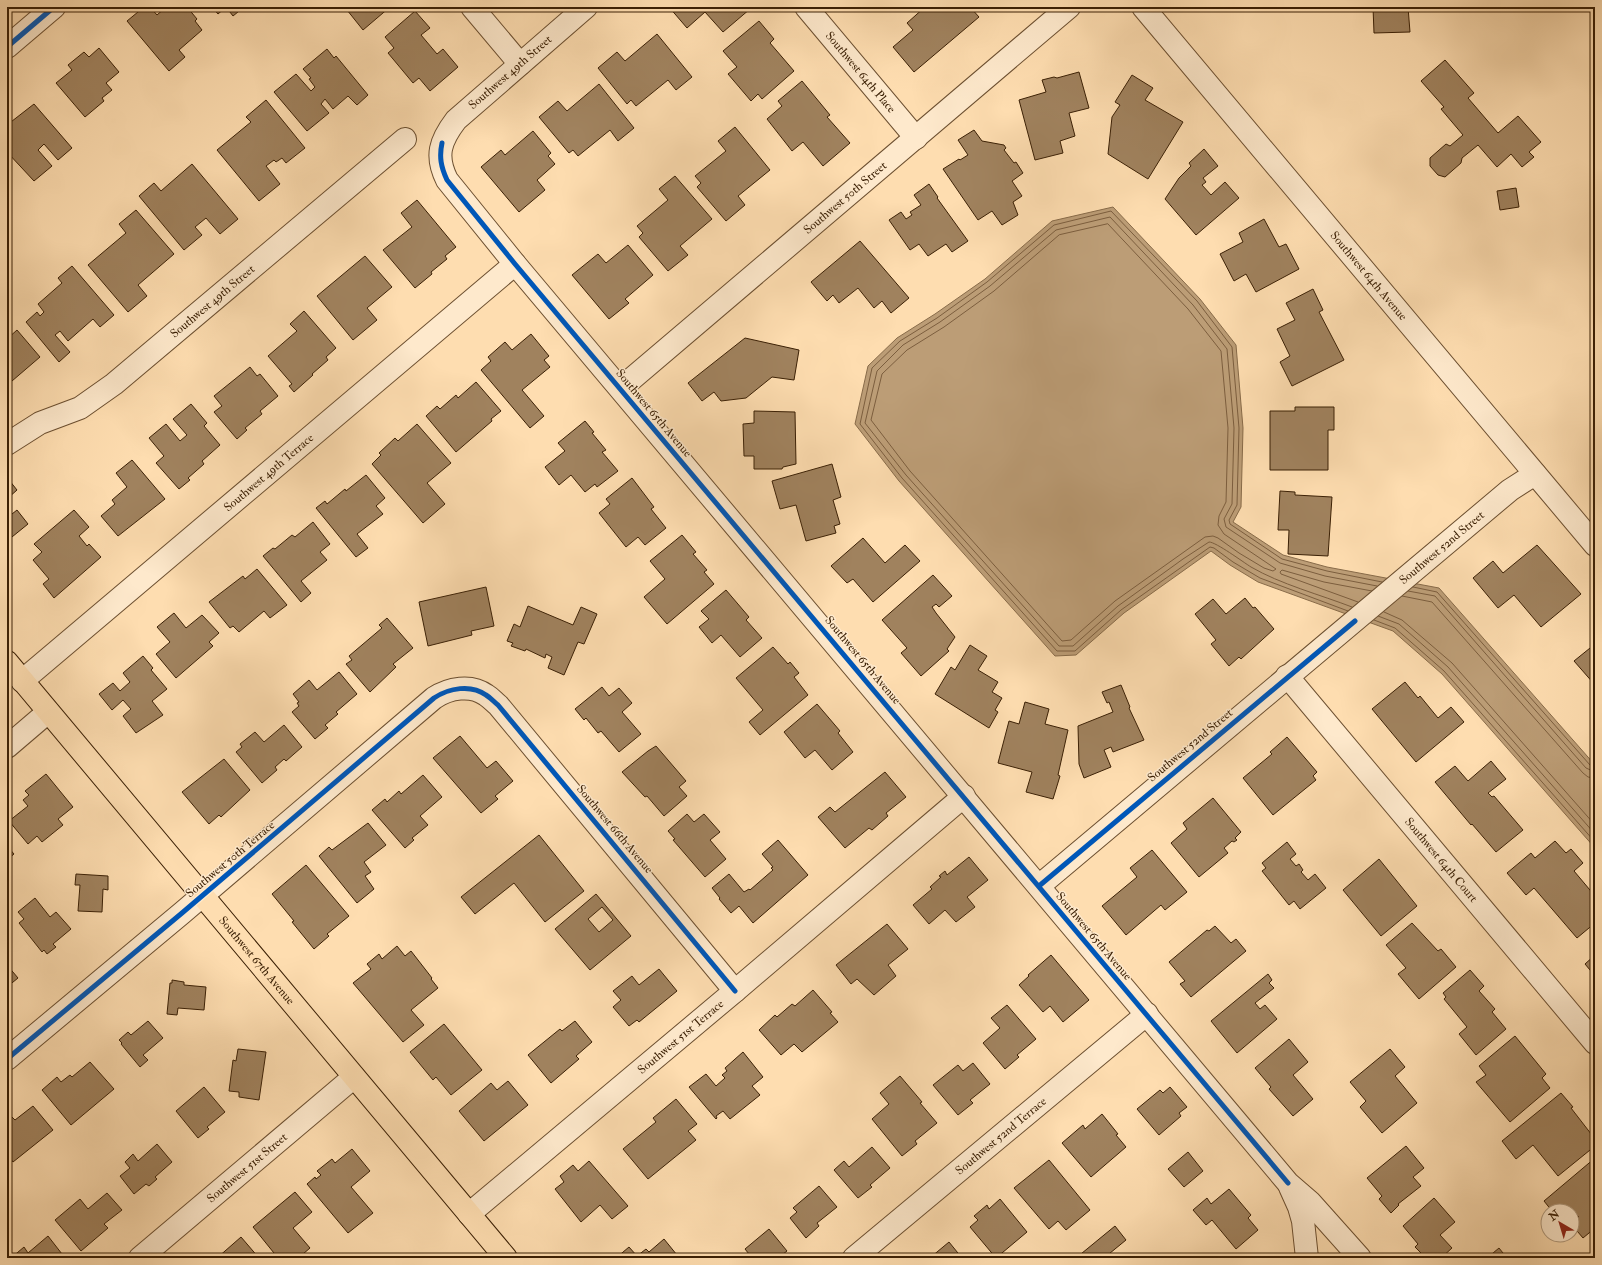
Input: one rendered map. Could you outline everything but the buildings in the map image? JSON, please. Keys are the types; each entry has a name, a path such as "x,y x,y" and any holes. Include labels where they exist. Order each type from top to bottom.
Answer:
{"main road":[{"name":"Southwest 67th Avenue","path":"7,662 506,1258"}],"street":[{"path":"7,47 54,7"},
{"path":"472,7 520,64"},
{"name":"Southwest 49th Street","path":"442,143 449,129 462,113 586,7"},
{"name":"Southwest 64th Place","path":"806,7 916,138"},
{"name":"Southwest 50th Street","path":"621,388 1069,7"},
{"name":"Southwest 64th Avenue","path":"1143,7 1595,545"},
{"name":"Southwest 49th Street","path":"7,444 40,423 80,408 114,384 405,139"},
{"name":"Southwest 65th Avenue","path":"442,143 440,156 441,164 447,180 516,264 1288,1183 1310,1202 1360,1258"},
{"name":"Southwest 49th Terrace","path":"22,681 516,264"},
{"name":"Southwest 52nd Street","path":"1039,886 1510,490 1535,474"},
{"name":"Southwest 64th Court","path":"1287,676 1595,1043"},
{"name":"Southwest 50th Terrace","path":"7,1059 434,698 455,689 472,689"},
{"name":"Southwest 66th Avenue","path":"472,689 486,694 504,712 735,991"},
{"path":"7,747 48,712"},
{"name":"Southwest 51st Terrace","path":"469,1214 735,991 964,796"},
{"name":"Southwest 52nd Terrace","path":"854,1258 1147,1014"},
{"name":"Southwest 51st Street","path":"140,1258 354,1077"},
{"path":"1288,1183 1299,1206 1303,1221 1307,1258"}],"water":[{"path":"1113,207 1200,299 1236,345 1243,428 1241,507 1233,522 1283,555 1327,567 1439,588 1595,765 1595,848 1442,674 1393,631 1258,582 1230,565 1211,551 1124,613 1076,655 1055,656 899,481 855,424 868,366 897,338 935,314 985,279 1052,221"}],"cycle path":[{"path":"7,47 54,7"},
{"path":"442,143 441,162 447,180 515,264 1288,1183"},
{"path":"1039,886 1355,621"},
{"path":"7,1059 182,913 434,698 446,692 467,688 474,689 488,696 498,705 735,991"}]}
